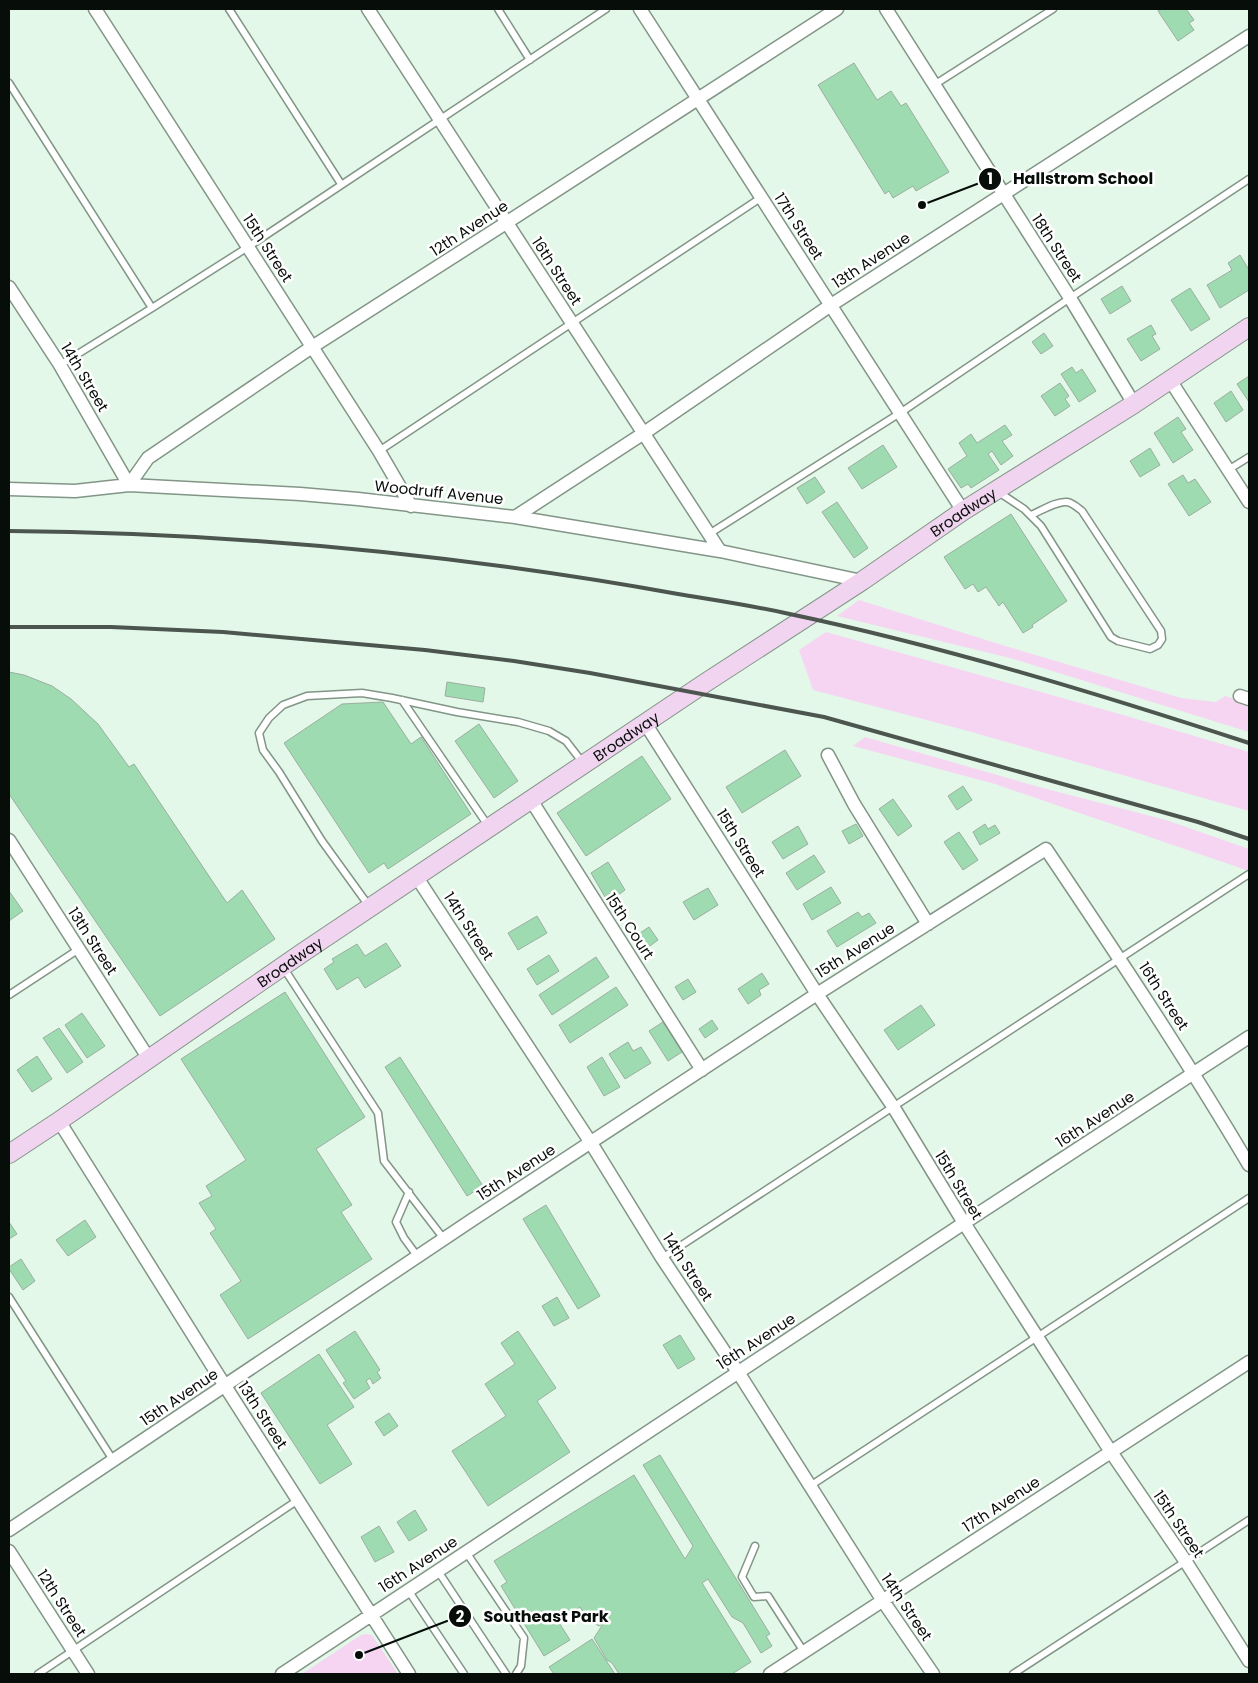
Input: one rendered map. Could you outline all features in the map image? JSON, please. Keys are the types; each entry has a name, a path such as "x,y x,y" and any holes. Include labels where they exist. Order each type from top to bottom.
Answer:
{"main road":[{"name":"Broadway","path":"9,1154 282,966 645,723 862,581 963,511 1134,404 1249,328"}],"street":[{"name":"15th Street","path":"95,9 378,450 411,506"},
{"name":"16th Street","path":"368,9 720,551"},
{"name":"17th Street","path":"640,9 963,511"},
{"name":"12th Avenue","path":"129,485 148,458 312,347 837,9"},
{"name":"18th Street","path":"886,9 1070,298 1134,404"},
{"name":"13th Avenue","path":"515,516 644,433 831,305 1249,36"},
{"name":"14th Street","path":"9,287 60,365 129,485"},
{"path":"1170,380 1249,502"},
{"name":"Woodruff Avenue","path":"9,489 75,491 129,485 300,494 515,516 720,551 862,581"},
{"name":"15th Street","path":"645,723 817,994 894,1108 964,1223 1111,1452 1186,1562 1249,1661"},
{"path":"828,755 854,804 928,924"},
{"name":"15th Court","path":"531,800 702,1070"},
{"name":"13th Street","path":"11,848 149,1059"},
{"name":"16th Street","path":"1046,848 1194,1073 1249,1165"},
{"name":"15th Avenue","path":"9,1530 444,1239 817,994 1046,848"},
{"name":"14th Street","path":"416,876 591,1143 662,1258 738,1372 883,1600 933,1674"},
{"name":"16th Avenue","path":"282,1674 1249,1037"},
{"name":"13th Street","path":"59,1121 409,1674"},
{"name":"17th Avenue","path":"770,1674 1249,1362"},
{"name":"12th Street","path":"9,1550 88,1674"}],"lane":[{"path":"229,9 341,184"},
{"path":"498,9 530,60"},
{"path":"60,365 248,247 606,9"},
{"path":"934,86 1053,9"},
{"path":"9,83 152,308"},
{"path":"709,534 900,412 1249,179"},
{"path":"378,450 572,324 762,197"},
{"path":"1228,470 1249,456"},
{"path":"996,491 1031,515 1041,526 1111,636 1118,641 1150,649 1158,645 1162,639 1161,630 1082,511 1075,505 1067,502 1031,515"},
{"path":"370,907 322,841 263,750 259,733 269,718 283,705 307,696 362,693 518,722 549,731 566,740 584,764"},
{"path":"402,700 490,828"},
{"path":"662,1258 1249,874"},
{"path":"9,995 78,949"},
{"path":"282,966 378,1113 384,1161 444,1239"},
{"path":"409,1192 396,1222 404,1238 418,1257"},
{"path":"810,1486 1249,1198"},
{"path":"9,1297 113,1460"},
{"path":"38,1674 298,1500"},
{"path":"1013,1674 1249,1520"},
{"path":"755,1546 742,1577 754,1597 768,1596 804,1652"},
{"path":"466,1552 524,1638 520,1666 516,1674"},
{"path":"438,1570 506,1674"},
{"path":"408,1590 464,1674"}],"shaded area":[{"path":"859,600 1181,698 1216,702 1225,696 1249,703 1249,732 1010,658 837,616"},
{"path":"826,632 1249,752 1249,811 968,731 813,690 799,650"},
{"path":"865,737 1039,787 1166,820 1249,849 1249,871 995,784 853,746"},
{"path":"361,1635 372,1635 398,1674 302,1674"}],"building":[{"path":"1162,9 1186,9 1194,20 1189,23 1194,30 1178,41 1158,11"},
{"path":"854,63 877,100 891,91 901,106 906,103 949,172 916,191 913,186 893,198 889,191 885,194 818,85"},
{"path":"1240,255 1249,270 1249,290 1220,308 1207,285 1232,270 1228,263"},
{"path":"1122,286 1131,301 1110,314 1101,299"},
{"path":"1190,288 1210,319 1191,331 1171,300"},
{"path":"1151,325 1156,334 1152,336 1160,349 1141,361 1127,339"},
{"path":"1044,333 1053,346 1041,354 1032,342"},
{"path":"1072,367 1076,373 1082,369 1096,391 1079,402 1061,374"},
{"path":"1249,376 1249,402 1237,384"},
{"path":"1060,383 1069,396 1065,399 1070,406 1055,416 1041,396"},
{"path":"1231,391 1243,410 1226,422 1214,403"},
{"path":"1178,417 1186,429 1181,432 1193,450 1173,463 1154,433"},
{"path":"1005,425 1012,435 1002,441 1013,456 1001,465 992,451 988,454 999,470 971,488 968,484 961,488 948,469 967,456 959,443 971,434 977,443"},
{"path":"883,445 897,467 862,489 848,468"},
{"path":"1150,448 1160,465 1140,477 1130,461"},
{"path":"1183,475 1188,483 1195,479 1211,502 1189,516 1168,484"},
{"path":"815,477 825,492 807,504 797,488"},
{"path":"837,502 868,548 854,558 822,512"},
{"path":"1011,514 1067,601 1023,633 1003,602 999,606 986,587 978,592 973,584 965,589 944,557"},
{"path":"9,672 24,675 52,686 71,699 98,724 129,767 134,764 227,903 242,890 275,939 160,1016 9,794"},
{"path":"447,682 485,688 483,702 445,696"},
{"path":"383,702 411,744 421,737 471,814 388,869 384,863 369,873 284,743 342,704"},
{"path":"479,724 518,781 494,798 455,741"},
{"path":"785,750 801,776 742,813 726,787"},
{"path":"642,756 671,799 586,856 557,813"},
{"path":"963,786 972,800 957,810 948,796"},
{"path":"893,799 912,826 898,836 879,809"},
{"path":"856,824 863,836 849,844 842,831"},
{"path":"985,824 988,829 995,825 1000,833 980,845 973,832"},
{"path":"798,826 808,844 783,859 772,842"},
{"path":"959,832 978,860 963,870 944,842"},
{"path":"814,855 825,872 797,890 786,873"},
{"path":"608,862 625,890 618,895 616,890 605,897 591,873"},
{"path":"831,887 841,903 812,920 803,904"},
{"path":"708,888 718,905 694,920 683,902"},
{"path":"9,891 23,911 9,921"},
{"path":"858,912 862,917 869,913 876,923 837,947 827,931"},
{"path":"537,916 547,933 518,950 508,933"},
{"path":"649,927 658,940 643,951 634,937"},
{"path":"386,943 401,966 365,988 358,977 337,990 324,969 334,962 332,959 357,944 365,956"},
{"path":"549,955 559,971 537,985 527,969"},
{"path":"596,957 609,977 552,1015 539,995"},
{"path":"762,973 769,984 759,990 761,995 748,1004 738,989"},
{"path":"688,979 696,992 683,1000 675,987"},
{"path":"616,987 628,1005 570,1043 559,1025"},
{"path":"285,992 365,1117 316,1149 352,1205 341,1212 372,1259 248,1339 220,1295 241,1281 210,1233 216,1229 199,1203 212,1196 206,1186 246,1160 181,1059"},
{"path":"921,1005 935,1025 898,1050 884,1030"},
{"path":"82,1013 105,1046 87,1058 65,1025"},
{"path":"712,1020 718,1029 705,1038 699,1029"},
{"path":"663,1022 682,1052 668,1061 649,1031"},
{"path":"59,1028 83,1062 67,1073 43,1038"},
{"path":"628,1042 633,1051 641,1047 651,1063 625,1079 609,1054"},
{"path":"37,1056 52,1079 32,1092 17,1070"},
{"path":"400,1057 483,1186 467,1196 385,1067"},
{"path":"602,1057 620,1087 604,1096 587,1067"},
{"path":"546,1205 600,1296 578,1309 523,1219"},
{"path":"85,1220 96,1237 68,1256 56,1240"},
{"path":"9,1222 17,1234 9,1239"},
{"path":"21,1259 35,1281 23,1290 9,1269 9,1267"},
{"path":"557,1297 569,1318 554,1326 542,1306"},
{"path":"355,1331 380,1370 377,1372 381,1378 373,1384 370,1378 366,1381 370,1388 354,1399 343,1383 346,1381 326,1350"},
{"path":"518,1331 556,1388 537,1401 570,1452 488,1506 452,1451 506,1416 485,1384 515,1364 501,1343"},
{"path":"680,1335 695,1359 678,1369 663,1345"},
{"path":"319,1354 354,1407 327,1425 352,1464 320,1484 261,1393"},
{"path":"389,1413 398,1426 384,1436 375,1422"},
{"path":"660,1455 770,1634 766,1636 772,1646 761,1653 743,1623 732,1617 708,1579 702,1583 751,1662 732,1674 619,1674 612,1663 607,1660 594,1638 603,1624 599,1626 588,1620 580,1607 558,1621 570,1640 544,1656 501,1586 507,1582 494,1561 634,1475 685,1559 693,1546 643,1465"},
{"path":"415,1510 427,1530 409,1541 397,1522"},
{"path":"379,1526 394,1552 375,1562 361,1537"},
{"path":"592,1639 615,1674 554,1674 549,1667"}],"railway":[{"path":"9,531 177,536 345,548 512,568 732,603 844,626 960,655 1134,706 1249,743"},
{"path":"9,627 111,627 223,632 425,650 590,673 824,717 1198,822 1249,839"}],"place":[{"name":"Hallstrom School","path":"922,205"},
{"name":"Southeast Park","path":"359,1655"}]}
